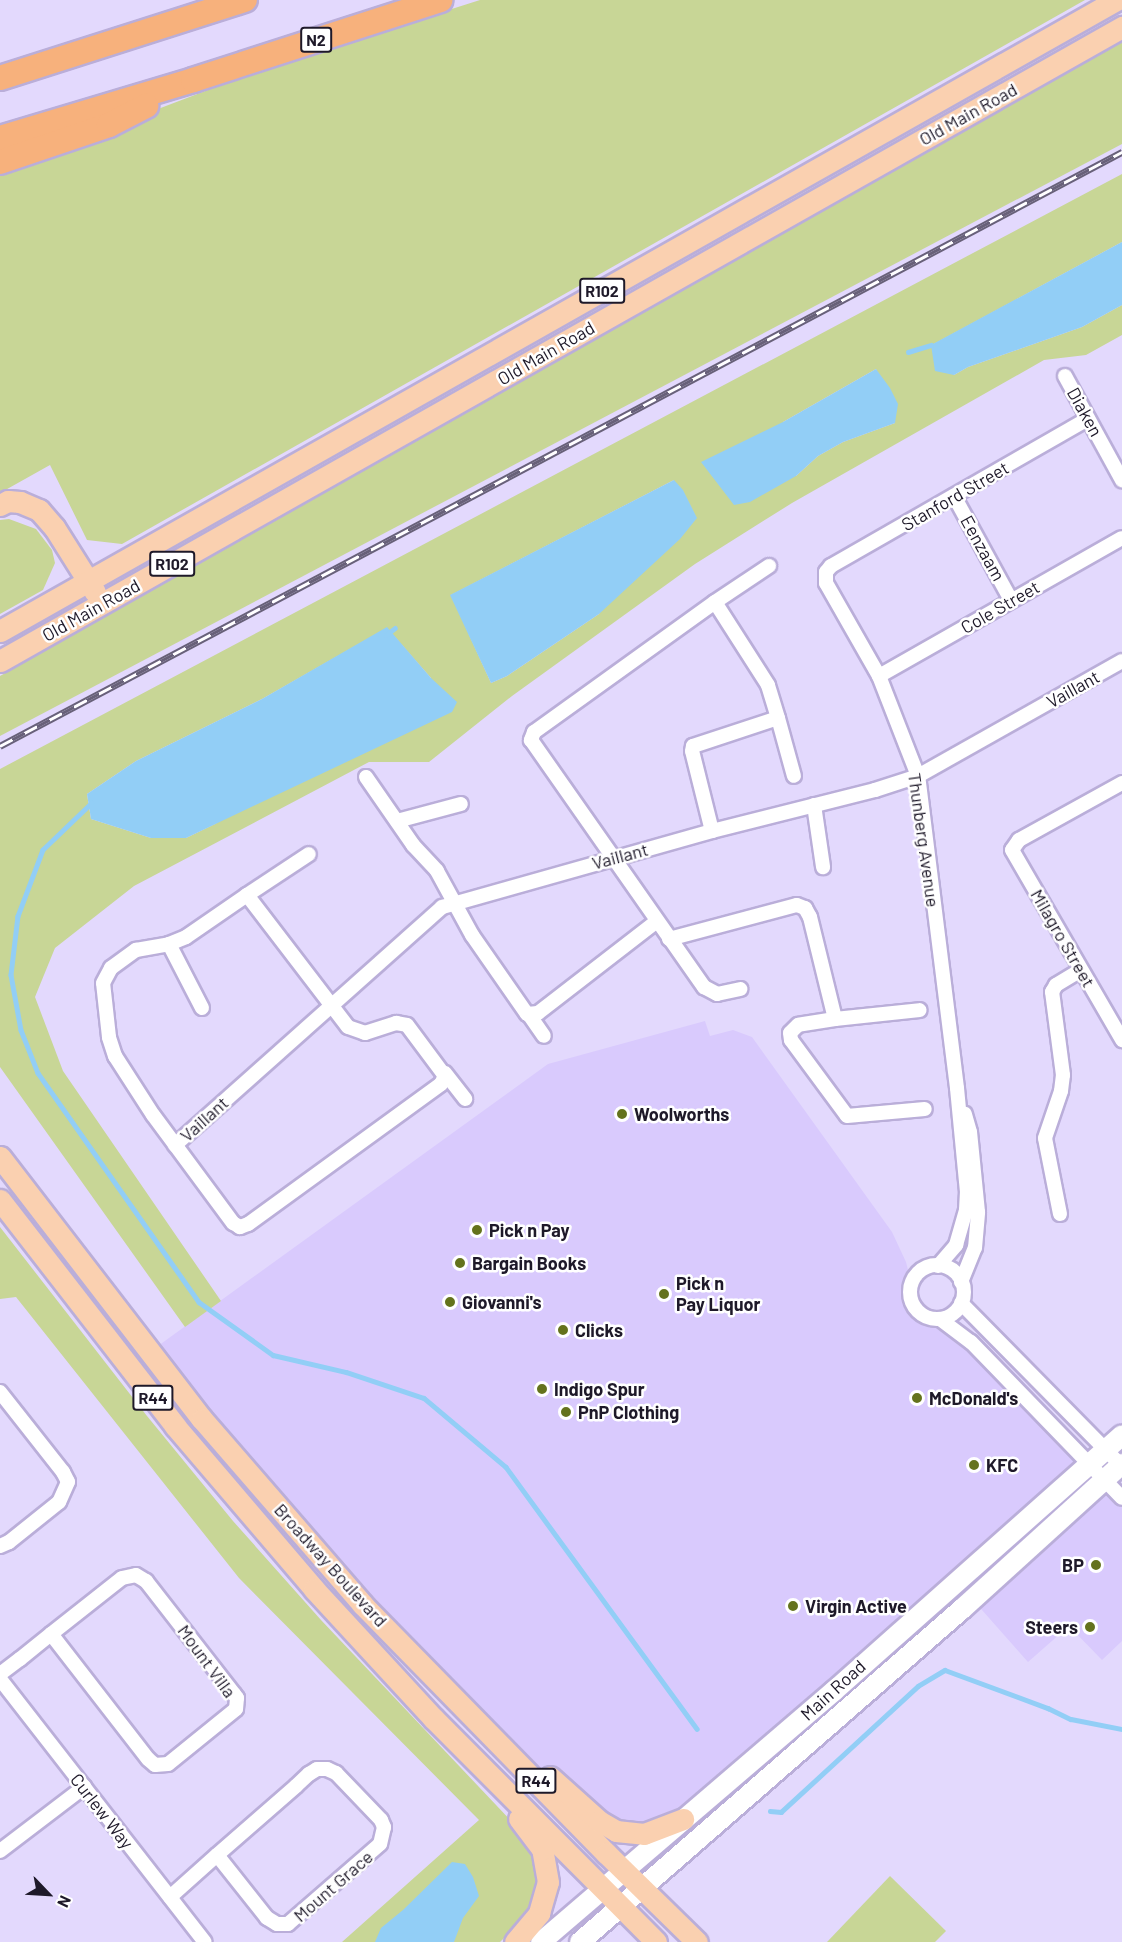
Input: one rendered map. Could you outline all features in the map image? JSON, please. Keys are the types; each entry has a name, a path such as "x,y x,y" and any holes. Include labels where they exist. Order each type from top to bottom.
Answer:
{"highway":[{"path":"0,78 245,0"},
{"name":"N2","path":"0,138 193,80 440,0"},
{"path":"0,60 158,14 217,9"},
{"path":"0,162 109,125 193,80"}],"main road":[{"name":"Old Main Road","path":"0,631 1116,0"},
{"name":"Old Main Road","path":"0,661 1122,27"},
{"path":"0,505 8,501 20,502 39,510 54,527 102,603"},
{"name":"Broadway Boulevard","path":"0,1157 202,1419 362,1604 697,1942"},
{"name":"Broadway Boulevard","path":"0,1200 175,1426 314,1589 433,1718 656,1942"},
{"name":"Main Road","path":"541,1942 834,1691 1122,1435"},
{"name":"Main Road","path":"580,1942 962,1609 1122,1465"},
{"path":"449,1691 534,1761 607,1827 627,1834 645,1834 683,1819"},
{"path":"433,1718 542,1849 547,1867 546,1897 534,1922 515,1942"}],"street":[{"name":"Diaken","path":"1065,376 1122,480"},
{"name":"Stanford Street","path":"825,575 831,566 1088,419"},
{"name":"Eenzaam","path":"954,496 1011,600"},
{"name":"Cole Street","path":"879,676 1122,538"},
{"path":"740,989 722,994 709,991 669,939 614,857 531,744 531,736 715,602 769,566"},
{"name":"Thunberg Avenue","path":"825,575 826,583 879,676 918,776 957,1088 970,1132 960,1194 966,1210 956,1245 949,1257 938,1266"},
{"path":"715,602 768,686 794,776"},
{"name":"Vaillant","path":"175,1145 439,910 453,903 614,857 875,790 918,776 1122,661"},
{"path":"712,831 692,751 693,746 778,718"},
{"path":"366,777 437,871 453,903 487,958 544,1036"},
{"name":"Milagro Street","path":"1122,783 1014,844 1013,852 1122,1040"},
{"path":"397,821 460,804"},
{"path":"814,805 823,867"},
{"path":"309,854 186,937 169,944 144,947 119,962 105,977 104,990 109,1037 115,1056 141,1098 233,1223 243,1227 441,1084 445,1073"},
{"path":"247,895 329,1006 348,1028 356,1032 372,1032 396,1023 407,1025 465,1099"},
{"path":"669,939 801,906 810,916 835,1019"},
{"path":"530,1016 657,921"},
{"path":"169,944 202,1008"},
{"path":"1060,1214 1045,1138 1061,1091 1063,1075 1052,992 1056,985 1081,970"},
{"path":"920,1010 798,1025 793,1028 790,1037 844,1113 855,1117 926,1109"},
{"name":"Thunberg Avenue","path":"961,1282 972,1259 977,1231 964,1160"},
{"path":"940,1319 952,1314 961,1303 961,1282 952,1271 938,1266 924,1269 917,1274 910,1290 910,1298 918,1312 940,1319 971,1342 1122,1498"},
{"path":"961,1303 1122,1465"},
{"path":"0,1392 63,1472 68,1482 59,1502 0,1546"},
{"name":"Mount Villa","path":"0,1674 122,1578 131,1575 141,1577 234,1694 237,1698 236,1710 168,1764 156,1765 148,1759 51,1634"},
{"name":"Curlew Way","path":"0,1679 205,1942"},
{"name":"Mount Grace","path":"170,1897 217,1855 317,1769 327,1768 336,1773 381,1820 384,1827 380,1844 288,1924 277,1924 267,1918 217,1855"},
{"path":"0,1851 84,1786"}],"shaded area":[{"path":"705,1021 710,1036 733,1030 752,1037 892,1232 906,1262 911,1282 910,1301 917,1313 939,1320 1088,1466 662,1829 600,1821 451,1688 365,1602 151,1351 548,1064"},
{"path":"1104,1482 1122,1499 1122,1641 1102,1660 1069,1626 1028,1662 974,1601"}],"green space":[{"path":"480,0 1085,0 122,544 87,540 50,465 0,493 0,169 263,69"},
{"path":"1122,41 1122,144 0,736 0,676"},
{"path":"1122,174 1122,242 932,345 954,375 968,367 1082,327 1122,305 1122,335 1086,355 1044,360 792,503 695,564 512,696 429,762 369,762 134,886 55,948 35,997 63,1071 221,1301 185,1327 0,1067 0,769","holes":["876,369 895,423 843,442 818,456 796,476 783,422","674,480 599,614 507,676 491,683 451,595","387,628 431,678 215,824 186,838 151,838 91,819 87,794 136,761 262,699"]},
{"path":"9,519 36,529 52,550 55,563 43,590 0,614 0,520"},
{"path":"0,1227 147,1416 233,1521 321,1620 514,1824 536,1858 539,1887 527,1916 500,1942 342,1942 479,1820 239,1578 16,1297 0,1299"},
{"path":"890,1876 946,1931 935,1942 827,1942"}],"water":[{"path":"1122,242 1122,305 1082,327 968,367 954,375 935,371 931,345"},
{"path":"876,369 898,404 895,423 843,442 818,456 796,476 750,502 734,505 701,462 783,422"},
{"path":"674,480 683,490 697,518 680,539 599,614 507,676 491,683 450,595"},
{"path":"387,627 431,678 457,702 452,712 186,838 151,838 91,819 87,794 136,761 262,699"},
{"path":"452,1862 465,1864 473,1877 479,1896 463,1918 454,1942 375,1942 381,1928"}],"waterway":[{"path":"908,352 931,345"},
{"path":"386,635 395,628"},
{"path":"92,803 43,850 18,916 11,975 21,1030 38,1073 199,1302 273,1355 346,1372 424,1398 506,1467 697,1729"},
{"path":"770,1811 781,1812 918,1686 945,1670 1048,1708 1071,1719 1122,1729"}],"railway":[{"path":"0,746 1122,152"}],"place":[{"name":"Woolworths","path":"622,1114"},
{"name":"Pick n Pay","path":"477,1230"},
{"name":"Bargain Books","path":"460,1263"},
{"name":"Pick n Pay Liquor","path":"664,1294"},
{"name":"Giovanni's","path":"450,1302"},
{"name":"Clicks","path":"563,1330"},
{"name":"Indigo Spur","path":"542,1389"},
{"name":"McDonald's","path":"917,1398"},
{"name":"PnP Clothing","path":"566,1412"},
{"name":"KFC","path":"974,1465"},
{"name":"BP","path":"1096,1565"},
{"name":"Virgin Active","path":"793,1606"},
{"name":"Steers","path":"1090,1627"}]}
